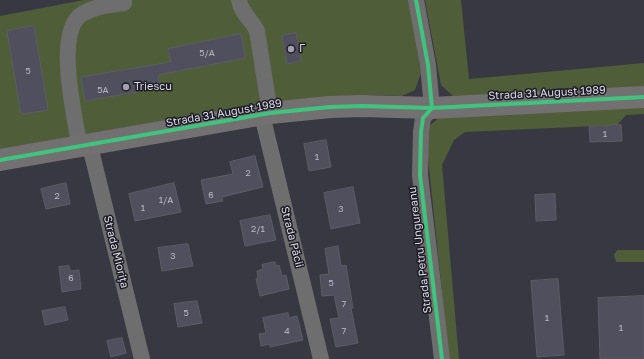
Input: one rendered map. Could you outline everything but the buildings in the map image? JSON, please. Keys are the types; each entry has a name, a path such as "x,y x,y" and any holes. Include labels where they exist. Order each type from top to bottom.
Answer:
{"street":[{"name":"Strada Miorița","path":"124,0 124,3 100,6 82,14 74,23 68,38 67,61 85,147 142,359"},
{"name":"Strada Păcii","path":"239,0 240,9 253,23 257,31 266,114 321,359"},
{"path":"416,0 428,64 432,108"},
{"name":"Strada 31 August 1989","path":"0,160 85,147 266,114 349,106 432,108 644,97"},
{"name":"Strada Petru Ungureanu","path":"432,108 423,118 421,132 420,175 442,359"}],"green space":[{"path":"84,0 410,0 421,73 415,90 402,96 376,95 278,101 0,149 0,16"},
{"path":"425,0 461,0 469,79 644,63 644,89 455,98 441,85"},
{"path":"644,106 644,114 626,115 617,125 465,132 454,140 442,165 459,359 449,359 426,138 429,126 440,117"},
{"path":"617,250 644,250 644,262 616,262 614,255"}],"cycle path":[{"path":"416,0 428,65 432,108 423,118 421,132 420,175 442,359"},
{"path":"0,160 270,113 330,107 362,106 432,108 644,97"}],"place":[{"name":"Г","path":"291,49"},
{"name":"Triescu","path":"126,87"}]}
